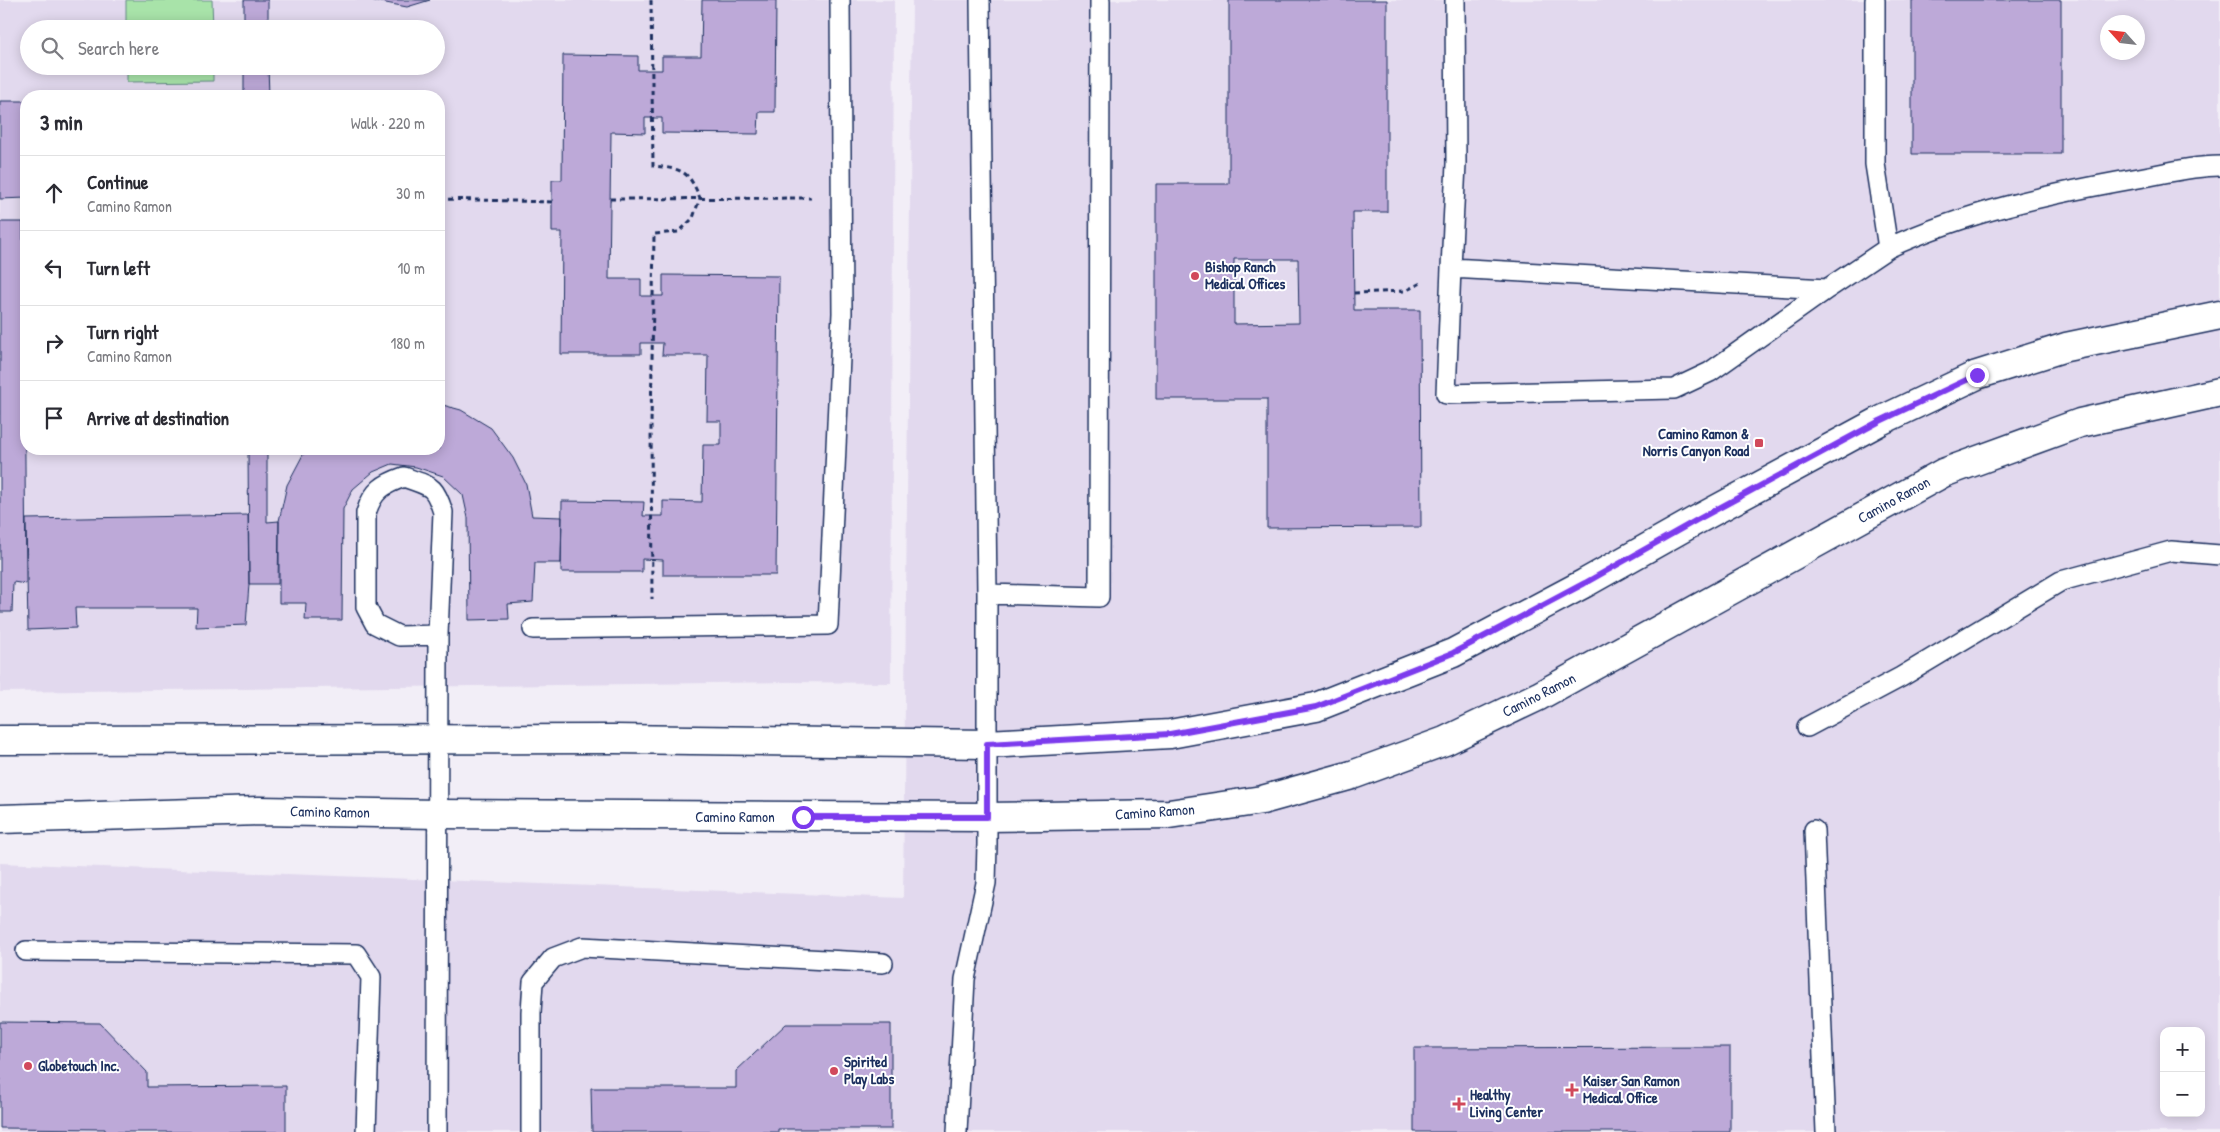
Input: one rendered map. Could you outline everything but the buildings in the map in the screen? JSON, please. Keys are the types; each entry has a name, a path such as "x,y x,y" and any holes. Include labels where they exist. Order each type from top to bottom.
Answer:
{"street":[{"path":"0,740 828,741 987,744 1170,734 1316,707 1453,653 1585,583 1880,421 1977,375 2066,347 2220,316"},
{"name":"Camino Ramon","path":"0,819 259,811 438,814 987,817 1169,814 1262,800 1352,774 1445,741 1539,696 1943,473 2080,423 2220,392"}],"lane":[{"path":"533,629 828,625 842,313 840,0"},
{"path":"957,1132 965,979 986,883 987,594 980,0"},
{"path":"987,594 1099,597 1100,0"},
{"path":"1455,0 1456,164 1446,394 1674,389 1710,372 1888,248 1925,231 1999,207 2129,179 2204,166 2220,166"},
{"path":"1875,0 1875,164 1888,248"},
{"path":"1451,268 1828,289"},
{"path":"437,1132 438,635 443,512 437,493 427,485 404,476 385,484 370,500 366,512 366,607 375,624 399,636 438,635"},
{"path":"1807,727 1901,677 2061,581 2171,551 2220,555"},
{"path":"1814,830 1826,1132"},
{"path":"531,1132 531,1012 534,982 553,958 582,947 883,963"},
{"path":"26,951 356,954 371,977 366,1132"}],"path":[{"path":"651,0 653,166 676,168 691,177 700,198 693,218 679,232 654,234 651,425 652,627"},
{"path":"445,199 552,202"},
{"path":"610,199 841,199"},
{"path":"1354,293 1405,291 1451,268"}],"shaded area":[{"path":"0,0 894,0 891,683 788,682 0,692"},
{"path":"912,0 2220,0 2220,1132 0,1132 0,863 903,898"}],"green space":[{"path":"126,0 212,0 213,20 126,20"},
{"path":"127,75 213,75 213,81 127,82"}],"place":[{"name":"Bishop Ranch Medical Offices","path":"1195,276"},
{"name":"Camino Ramon & Norris Canyon Road","path":"1759,443"},
{"name":"Globetouch Inc.","path":"28,1066"},
{"name":"Spirited Play Labs","path":"834,1071"},
{"name":"Kaiser San Ramon Medical Office","path":"1572,1090"},
{"name":"Healthy Living Center","path":"1459,1104"}],"route":[{"path":"803,817 987,817 987,744 1170,734 1316,707 1453,653 1585,583 1880,421 1977,375"}]}
